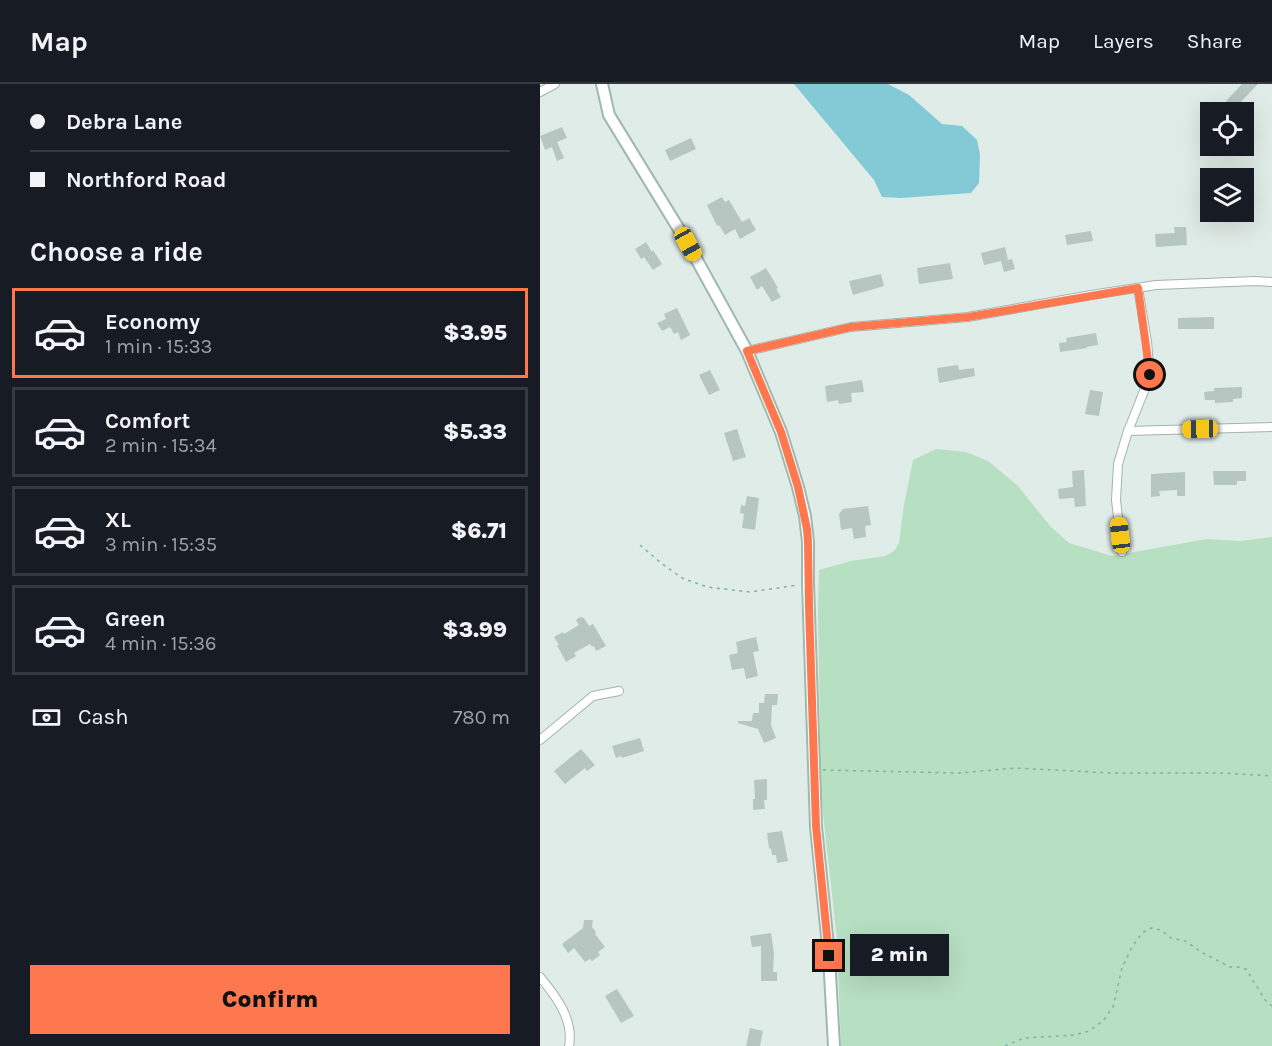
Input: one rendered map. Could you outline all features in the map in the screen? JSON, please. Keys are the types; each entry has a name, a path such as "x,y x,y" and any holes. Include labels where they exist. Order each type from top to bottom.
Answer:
{"street":[{"path":"540,92 555,84"},
{"path":"602,84 609,115 688,244 747,351 781,432 805,516 808,542 816,826 829,956 834,1046"},
{"path":"747,351 851,327 968,317 1156,285 1272,282"},
{"path":"1122,552 1116,500 1118,464 1150,375 1138,288"},
{"path":"1128,431 1272,427"},
{"path":"540,740 593,696 619,691"},
{"path":"540,977 555,994 566,1017 569,1046"}],"path":[{"path":"640,544 682,578 707,587 750,592 808,583"},
{"path":"814,770 959,773 1015,768 1112,773 1224,773 1272,776"},
{"path":"1005,1046 1024,1038 1075,1035 1089,1031 1103,1022 1113,1007 1122,968 1132,947 1142,933 1151,928 1161,930 1171,938 1185,941 1230,967 1246,969 1265,1000 1272,1006"}],"green space":[{"path":"936,449 966,452 988,461 1017,485 1051,527 1069,543 1112,556 1207,539 1240,541 1272,537 1272,1046 841,1046 837,939 821,795 819,570 851,561 886,556 895,550 899,543 913,460"}],"water":[{"path":"794,84 888,84 909,95 942,124 962,126 977,140 980,155 979,183 971,193 901,198 882,197 874,180"}],"building":[{"path":"1242,84 1258,84 1241,102 1226,101"},
{"path":"562,127 567,138 557,142 564,158 557,161 552,147 545,150 540,136"},
{"path":"691,138 696,149 670,161 665,150"},
{"path":"722,197 725,202 729,200 742,222 749,218 756,230 740,239 735,229 725,235 719,225 717,226 707,205"},
{"path":"1174,227 1186,227 1187,245 1156,247 1155,234 1175,233"},
{"path":"1091,231 1093,241 1067,245 1065,235"},
{"path":"646,242 662,264 653,270 644,257 641,259 635,249"},
{"path":"1005,247 1008,260 1012,259 1015,269 1004,272 1001,261 984,265 981,253"},
{"path":"950,263 953,279 919,284 917,268"},
{"path":"766,268 781,297 772,302 762,286 757,290 750,277"},
{"path":"881,274 884,286 853,295 849,281"},
{"path":"677,308 690,335 681,340 678,332 674,334 670,327 662,331 657,323 666,319 664,314"},
{"path":"1214,317 1214,329 1178,329 1178,318"},
{"path":"1096,333 1098,345 1060,352 1059,343 1067,342 1066,338"},
{"path":"958,365 959,370 974,368 975,376 939,383 937,368"},
{"path":"710,370 720,390 709,395 699,375"},
{"path":"862,380 864,392 851,393 852,402 839,404 838,400 827,402 825,386"},
{"path":"1242,387 1242,398 1233,399 1233,402 1215,403 1215,400 1205,400 1204,392 1214,391 1214,388"},
{"path":"1090,390 1103,392 1099,416 1085,414"},
{"path":"737,429 746,457 733,461 724,433"},
{"path":"1084,470 1086,506 1075,507 1074,498 1059,499 1058,489 1073,487 1072,471"},
{"path":"1213,471 1246,471 1246,481 1237,481 1237,485 1214,485"},
{"path":"1185,472 1185,496 1177,496 1177,490 1159,491 1160,496 1151,497 1151,474"},
{"path":"747,496 759,498 755,530 742,528 744,514 740,513 741,505 745,506"},
{"path":"868,506 871,525 865,526 866,537 854,539 852,528 841,530 839,514 843,509"},
{"path":"580,617 584,618 589,626 593,624 606,646 596,651 590,644 574,653 576,656 566,662 554,637 579,625 576,620"},
{"path":"756,637 759,651 753,652 758,676 746,679 744,668 732,670 729,655 738,653 736,642"},
{"path":"765,694 778,694 777,705 772,705 771,725 776,738 764,743 758,729 738,723 738,721 752,721 753,713 759,713 759,703 764,703"},
{"path":"640,738 644,751 616,758 612,746"},
{"path":"581,749 595,765 587,771 585,768 565,784 554,771"},
{"path":"767,779 765,809 753,810 754,780"},
{"path":"782,831 788,861 777,863 776,855 772,855 771,848 769,849 767,833"},
{"path":"584,920 593,920 592,927 595,934 605,947 592,961 590,959 585,962 574,948 568,953 562,944 583,928"},
{"path":"771,933 774,953 773,972 777,972 777,981 761,981 761,946 752,947 750,936"},
{"path":"617,989 634,1016 621,1023 605,996"},
{"path":"750,1028 763,1031 760,1046 746,1046"}],"route":[{"path":"829,956 816,826 807,529 798,487 781,432 747,351 851,327 968,317 1138,288 1150,375"}]}
